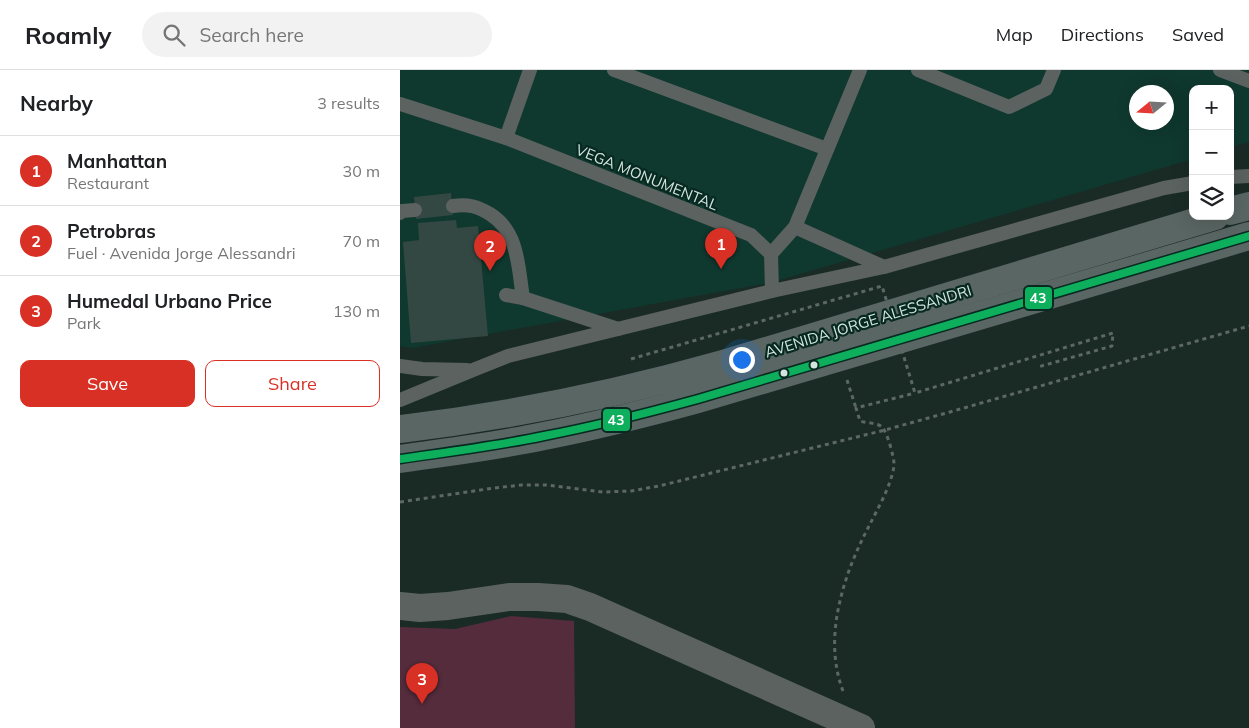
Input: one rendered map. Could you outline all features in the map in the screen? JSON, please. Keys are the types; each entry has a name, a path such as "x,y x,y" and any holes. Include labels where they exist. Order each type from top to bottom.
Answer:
{"highway":[{"path":"1234,211 1249,206"},
{"name":"AVENIDA JORGE ALESSANDRI","path":"400,429 481,418 636,388 748,357 1201,220"},
{"name":"AVENIDA JORGE ALESSANDRI","path":"400,459 544,436 698,400 1249,236"}],"street":[{"path":"400,606 420,608 448,606 509,597 567,599 590,607 859,727"}],"lane":[{"path":"506,138 530,70"},
{"path":"614,70 827,149"},
{"path":"772,291 771,254 795,227 860,70"},
{"path":"918,70 1009,107 1046,89 1054,70"},
{"path":"1220,70 1249,81"},
{"name":"VEGA MONUMENTAL","path":"400,104 506,138 751,235 771,254"},
{"path":"1234,177 1249,176"},
{"path":"400,400 508,356 772,291 884,267 1164,188 1189,184"},
{"path":"453,206 466,204 482,209 498,219 506,228 514,244 523,298"},
{"path":"400,213 402,211 415,210"},
{"path":"795,227 884,267"},
{"path":"506,295 523,298 619,329"},
{"path":"400,366 422,369 473,370"}],"path":[{"path":"631,359 882,286 914,393"},
{"path":"400,502 522,485 546,485 603,492 631,491 696,477 884,430 1249,326"},
{"path":"859,727 842,689 836,667 834,643 836,620 842,594 855,557 883,498 895,464 886,432 878,425 860,421 856,408 914,393 1113,333 1112,346 1038,367"}],"shaded area":[{"path":"400,70 1249,70 1249,142 1234,146 1234,85 1189,85 1189,160 773,282 412,348 400,346"},
{"path":"511,616 574,621 575,728 400,728 400,627 455,629"}],"building":[{"path":"451,193 453,215 416,219 414,197"},
{"path":"456,220 457,228 478,226 488,336 411,343 403,242 419,240 418,223"}],"transit line":[{"name":"43","path":"400,459 526,440 602,424 660,409 1249,236"}],"place":[{"name":"Manhattan","path":"721,269"},
{"name":"Petrobras","path":"490,271"},
{"name":"Humedal Urbano Price","path":"422,704"}]}
